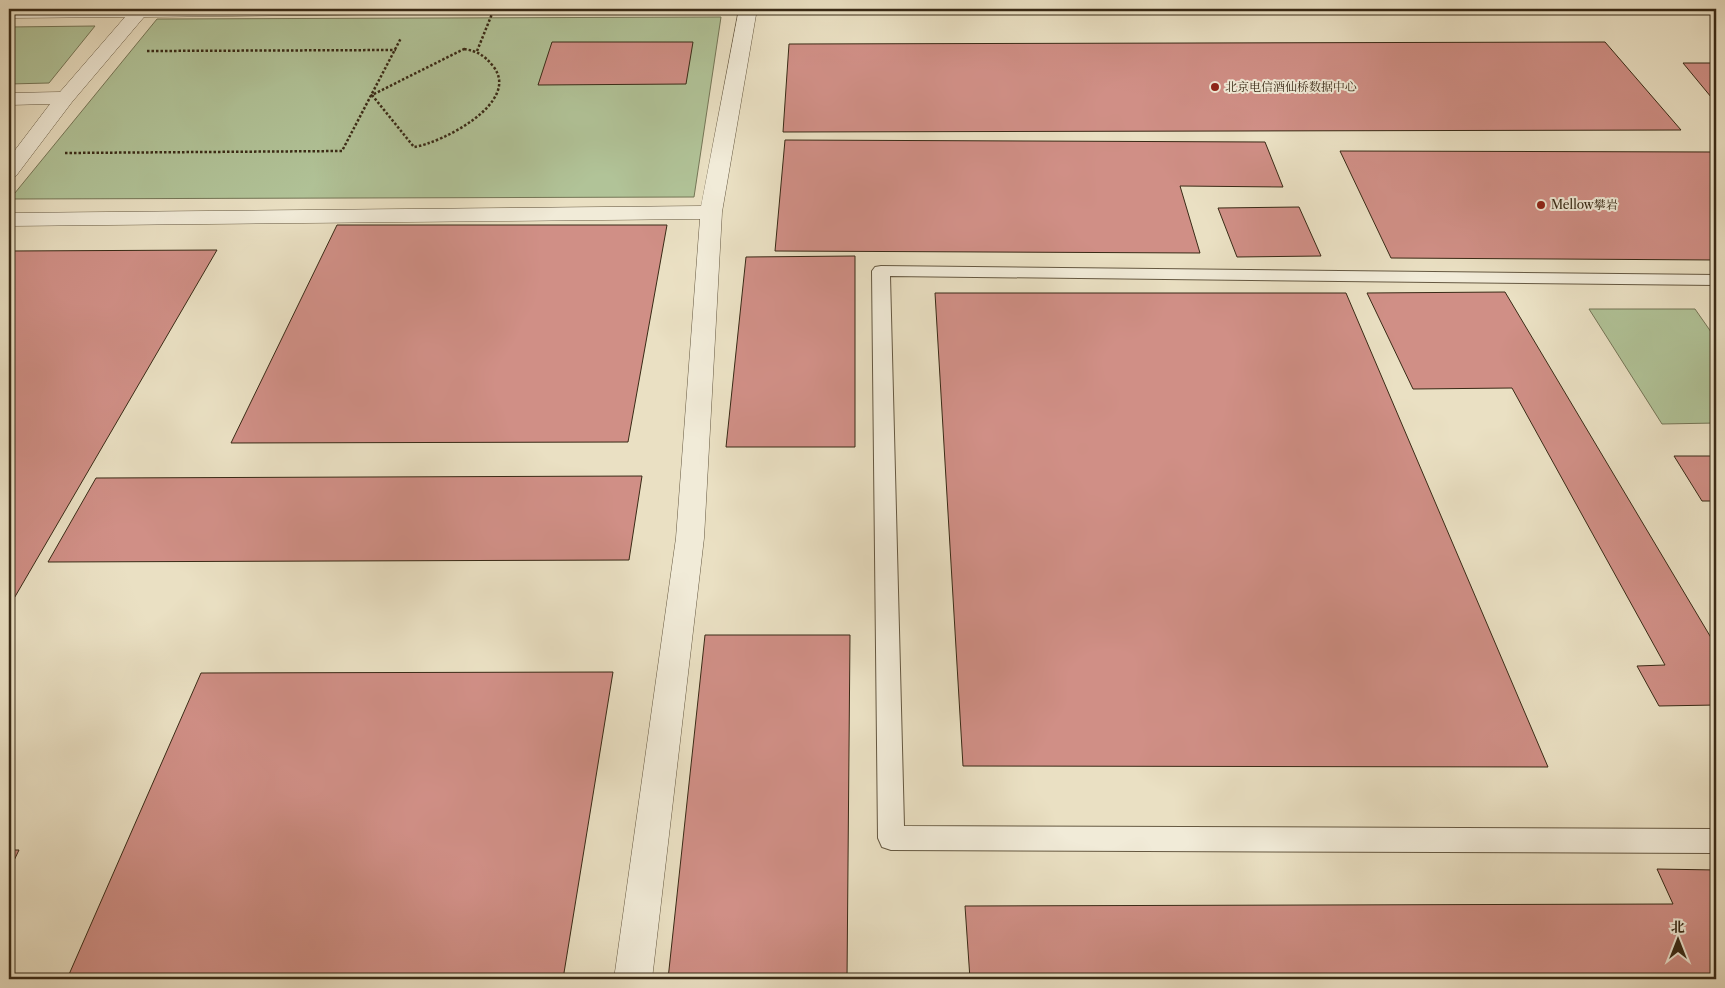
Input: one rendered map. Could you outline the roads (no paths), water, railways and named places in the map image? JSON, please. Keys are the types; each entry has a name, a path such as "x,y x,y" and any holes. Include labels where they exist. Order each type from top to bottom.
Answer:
{"street":[{"path":"9,13 402,9"},
{"path":"633,979 690,538 711,212 748,9"},
{"path":"9,172 66,98 140,11"},
{"path":"9,99 66,98"},
{"path":"9,218 711,212"}],"lane":[{"path":"1716,280 882,271 891,838 1716,842"}],"place":[{"name":"北京电信酒仙桥数据中心","path":"1215,87"},
{"name":"Mellow攀岩","path":"1541,205"}]}
